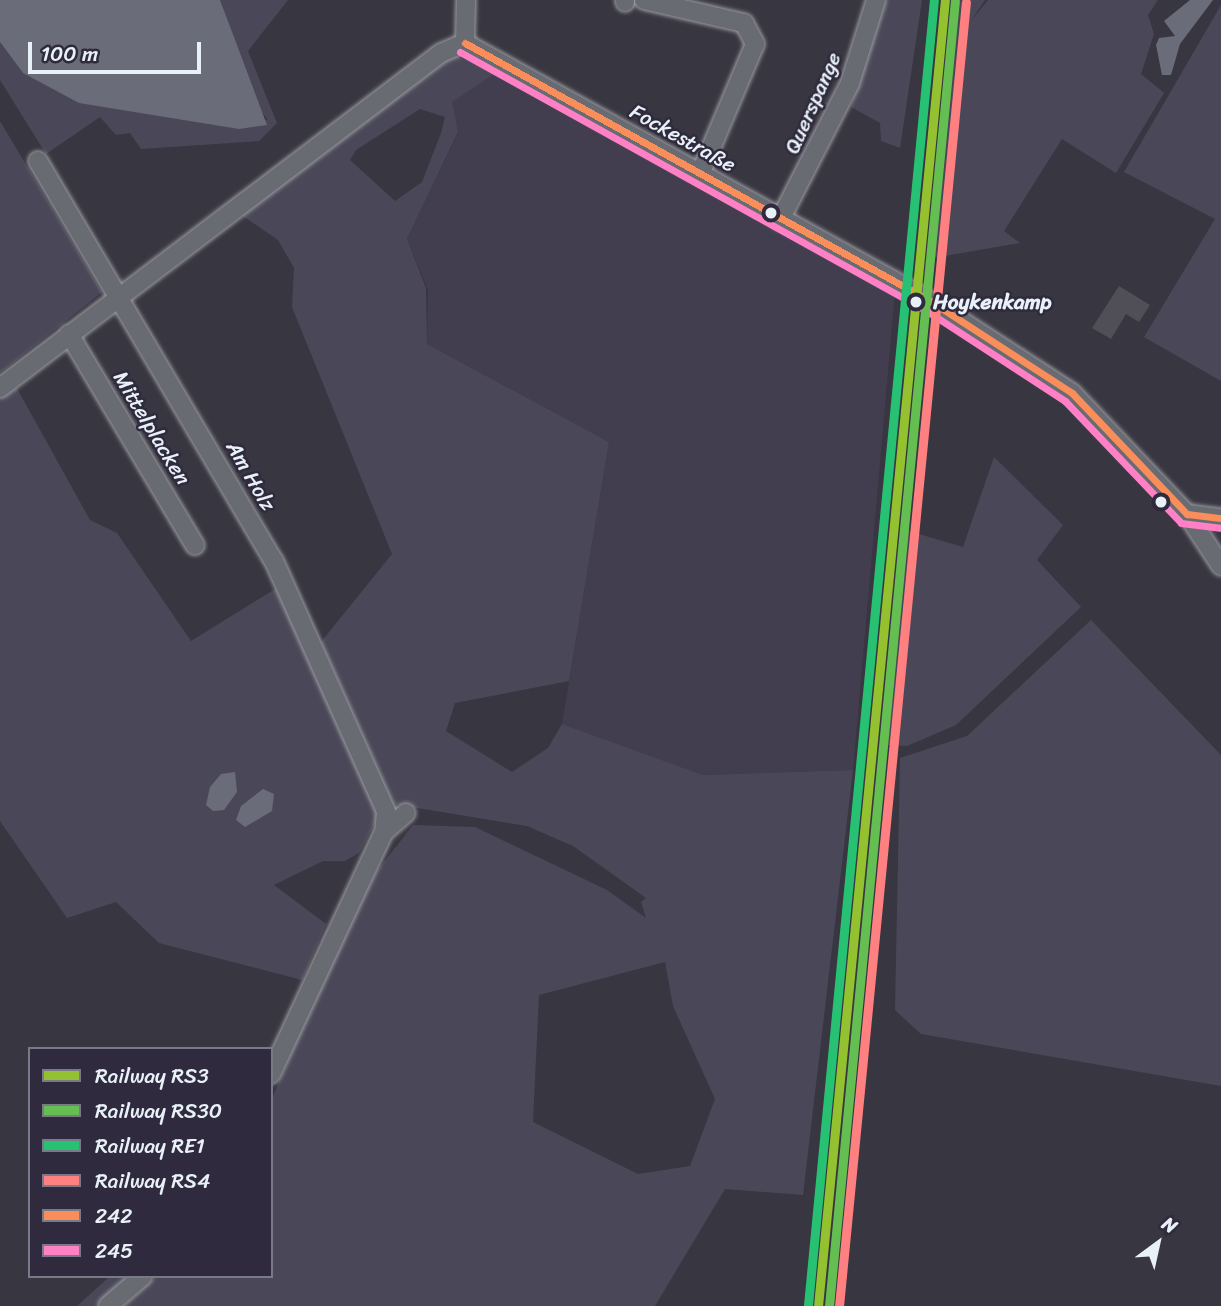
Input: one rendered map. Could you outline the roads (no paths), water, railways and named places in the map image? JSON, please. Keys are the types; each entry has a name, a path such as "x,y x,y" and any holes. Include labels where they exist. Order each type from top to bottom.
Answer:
{"street":[{"path":"0,388 441,53 465,43 466,0"},
{"path":"644,0 744,23 755,44 700,174"},
{"name":"Querspange","path":"780,220 850,83 876,0"},
{"name":"Fockestraße","path":"465,43 932,302 1072,393 1187,514 1221,566"},
{"name":"Am Holz","path":"38,160 274,561 386,811 384,832"},
{"name":"Mittelplacken","path":"69,334 195,545"},
{"path":"1187,514 1221,518"},
{"path":"273,1070 384,832 406,813"},
{"path":"108,1306 142,1278"}],"rail line":[{"name":"RE1","path":"808,1305 934,0"},
{"name":"RS3","path":"818,1306 945,0"},
{"name":"RS30","path":"829,1306 955,1"},
{"name":"RS4","path":"839,1306 966,2"}],"place":[{"name":"Hoykenkamp","path":"916,302"}]}
